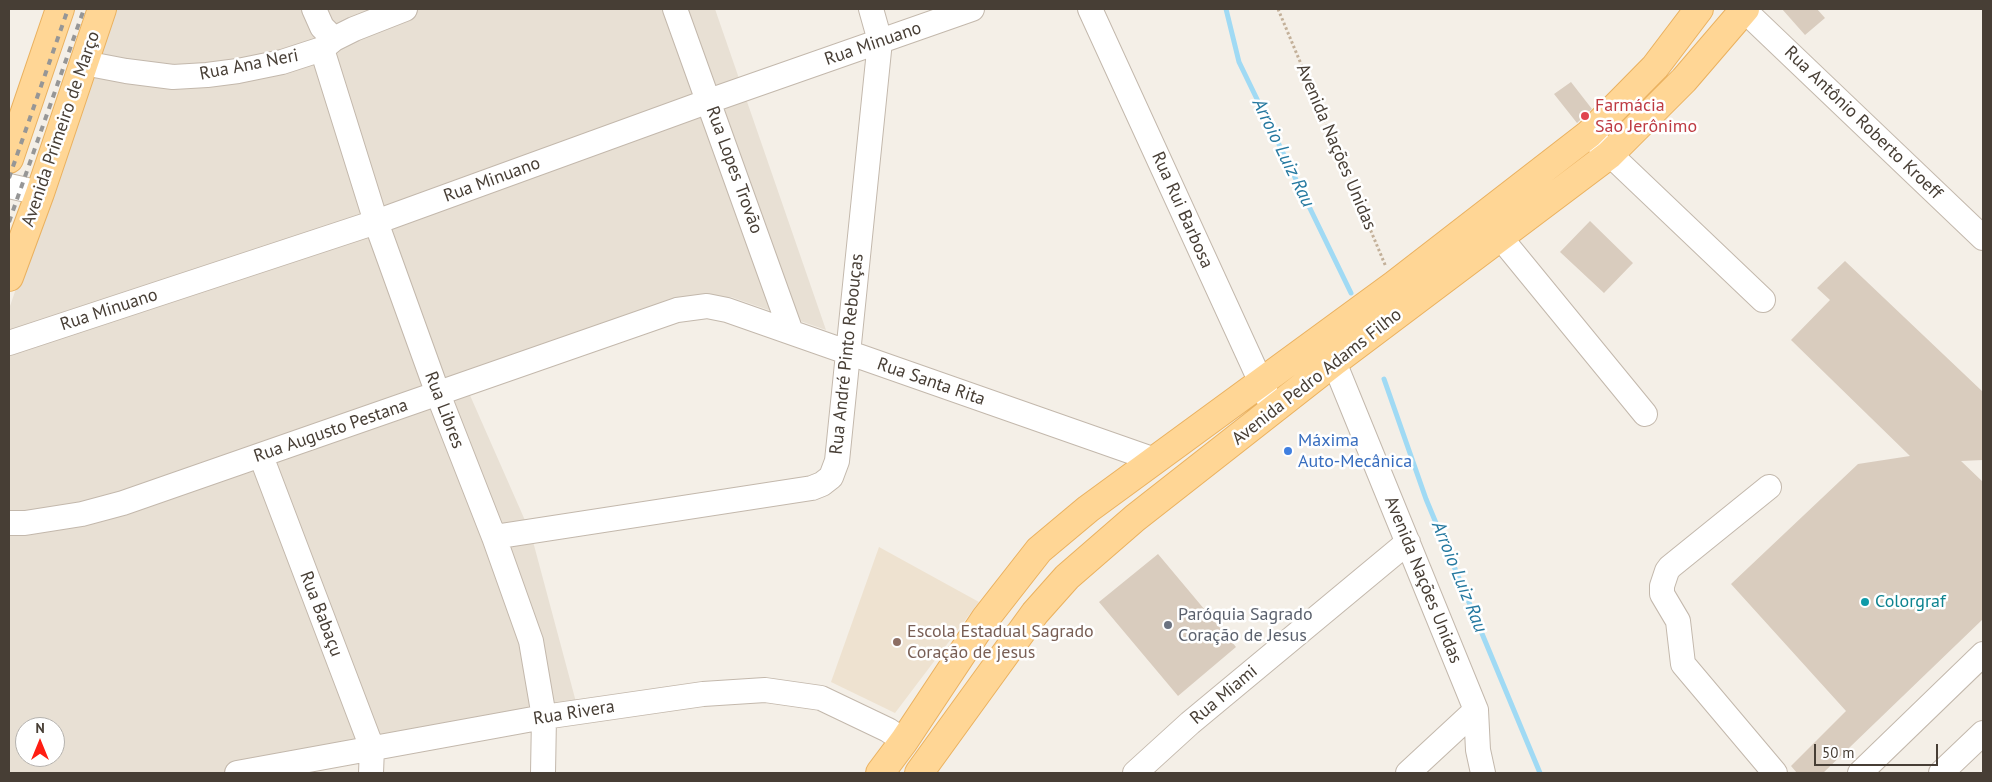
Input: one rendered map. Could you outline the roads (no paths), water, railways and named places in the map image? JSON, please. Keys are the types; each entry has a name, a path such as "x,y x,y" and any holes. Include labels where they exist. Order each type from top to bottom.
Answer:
{"main road":[{"path":"9,159 60,9"},
{"name":"Avenida Primeiro de Março","path":"9,277 40,193 102,9"},
{"name":"Avenida Pedro Adams Filho","path":"919,773 1035,613 1067,577 1135,518 1334,362 1589,134 1655,67 1699,9"},
{"name":"Avenida Pedro Adams Filho","path":"880,773 904,741 985,619 1038,550 1088,509 1394,285 1451,257 1500,237 1609,155 1684,80 1744,9"}],"street":[{"path":"314,9 328,44"},
{"name":"Rua Ana Neri","path":"84,63 173,77 198,76 282,62 328,44 379,17 405,9"},
{"name":"Rua Lopes Trovão","path":"675,9 792,332"},
{"name":"Rua André Pinto Rebouças","path":"494,537 812,488 822,484 831,477 837,461 880,41 871,9"},
{"name":"Rua Minuano","path":"9,343 376,222 709,101 972,9"},
{"name":"Rua Rui Barbosa","path":"1090,9 1274,410"},
{"name":"Rua Antônio Roberto Kroeff","path":"1744,9 1983,238"},
{"name":"Rua Libres","path":"328,44 376,222 438,394 532,641 544,717 543,773"},
{"path":"1589,134 1763,300"},
{"path":"9,186 40,193"},
{"path":"1500,237 1645,414"},
{"name":"Rua Santa Rita","path":"707,306 727,310 792,332 1155,460"},
{"name":"Rua Augusto Pestana","path":"9,523 25,523 72,516 106,508 261,456 677,310 707,306"},
{"name":"Avenida Nações Unidas","path":"1321,338 1334,362 1476,710 1478,750 1483,773"},
{"name":"Rua Babaçu","path":"261,456 372,748 372,773"},
{"path":"1769,487 1670,567 1662,586 1662,594 1678,621 1683,664 1775,773"},
{"name":"Rua Miami","path":"1135,773 1190,723 1408,542"},
{"path":"1860,773 1979,666"},
{"name":"Rua Rivera","path":"237,773 544,717 703,694 765,690 822,698 888,730 904,741"},
{"path":"1408,773 1476,710"},
{"path":"1941,773 1983,733"}],"waterway":[{"name":"Arroio Luiz Rau","path":"1226,9 1239,62 1351,293"},
{"name":"Arroio Luiz Rau","path":"1384,379 1426,499 1540,773"}],"railway":[{"path":"9,178 68,9"},
{"path":"9,222 84,9"}],"place":[{"name":"Farmácia São Jerônimo","path":"1585,116"},
{"name":"Máxima Auto-Mecânica","path":"1288,451"},
{"name":"Colorgraf","path":"1865,602"},
{"name":"Paróquia Sagrado Coração de Jesus","path":"1168,625"},
{"name":"Escola Estadual Sagrado Coração de jesus","path":"897,642"}]}
